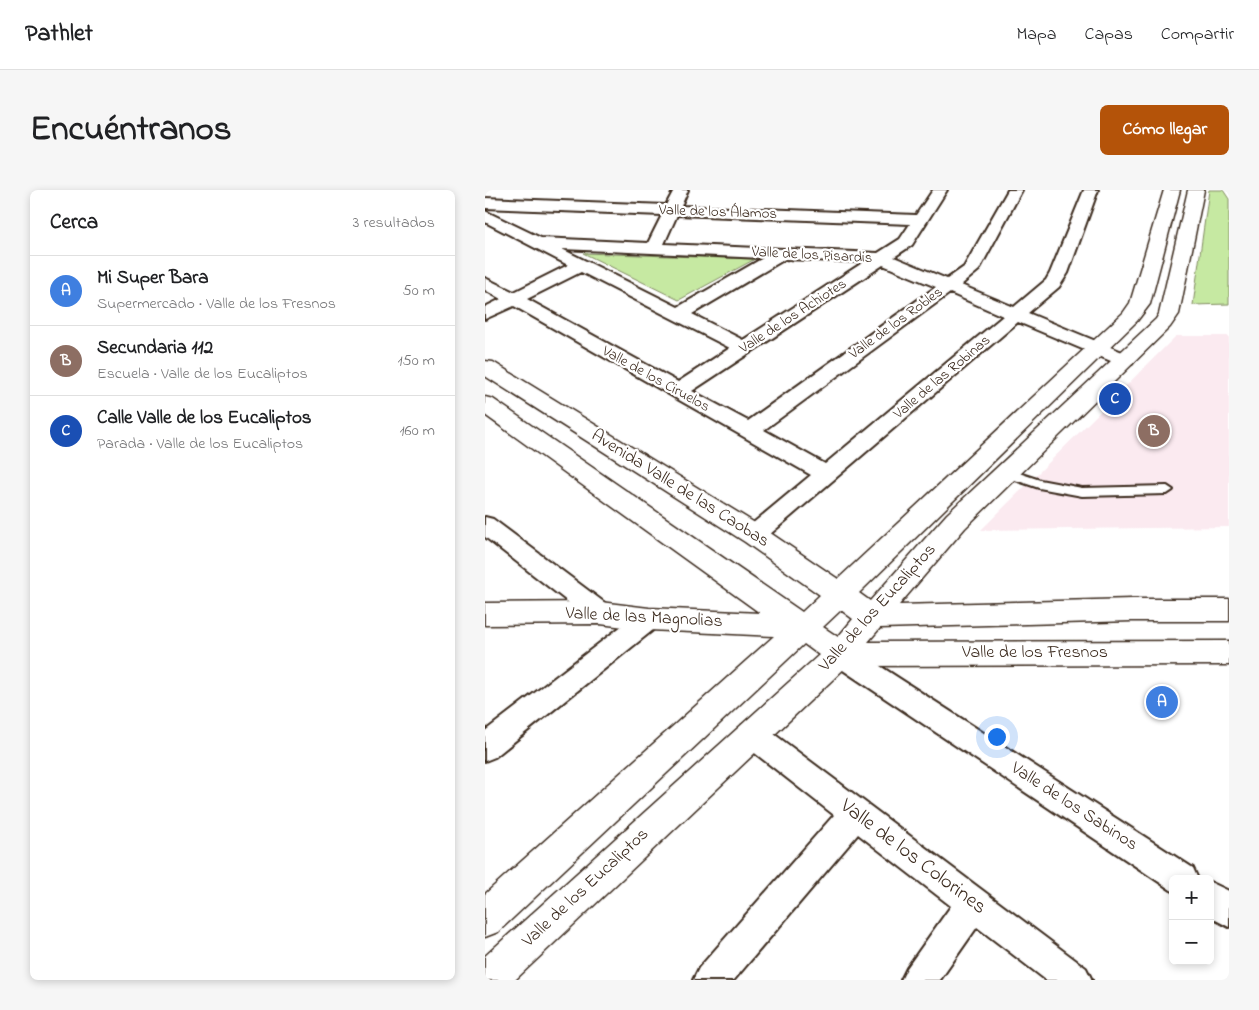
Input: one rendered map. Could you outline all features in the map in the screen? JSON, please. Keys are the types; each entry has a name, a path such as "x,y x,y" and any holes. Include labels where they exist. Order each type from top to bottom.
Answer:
{"street":[{"path":"654,248 681,190"},
{"name":"Valle de los Achiotes","path":"678,391 907,242 940,190"},
{"name":"Valle de los Robles","path":"748,431 971,270 977,263 1015,190"},
{"name":"Valle de las Robinas","path":"754,535 1053,283 1059,273 1091,190"},
{"name":"Valle de los Eucaliptos","path":"485,919 840,594 1130,317 1140,304 1172,190"},
{"name":"Valle de los Eucaliptos","path":"487,980 840,654 956,521 1163,323 1169,314 1196,190"},
{"name":"Valle de los Álamos","path":"485,203 920,220"},
{"path":"485,216 744,348"},
{"name":"Valle de los Pisardis","path":"538,243 881,258 1125,360"},
{"path":"678,315 781,254"},
{"path":"485,314 581,265"},
{"name":"Valle de los Ciruelos","path":"485,283 826,474"},
{"name":"Avenida Valle de las Caobas","path":"485,367 754,535 872,617"},
{"name":"Avenida Valle de las Caobas","path":"485,404 803,626 840,654"},
{"path":"485,525 600,613"},
{"path":"872,617 1132,610 1229,610"},
{"name":"Valle de las Magnolias","path":"485,614 600,613 649,619 803,626"},
{"path":"485,748 649,619"},
{"name":"Valle de los Fresnos","path":"840,654 1229,652"},
{"name":"Valle de los Sabinos","path":"840,654 1176,875"},
{"name":"Valle de los Colorines","path":"752,734 1073,980"},
{"path":"711,980 856,813"},
{"path":"1214,901 1229,910"},
{"path":"919,980 974,903"}],"lane":[{"path":"1007,473 1039,484 1082,492 1167,490"}],"shaded area":[{"path":"1176,336 1229,336 1229,527 981,530"}],"green space":[{"path":"1209,190 1223,190 1229,199 1229,304 1193,305"},
{"path":"583,253 755,259 679,300"}],"place":[{"name":"Calle Valle de los Eucaliptos","path":"1115,399"},
{"name":"Secundaria 112","path":"1154,431"},
{"name":"Mi Super Bara","path":"1162,702"}]}
